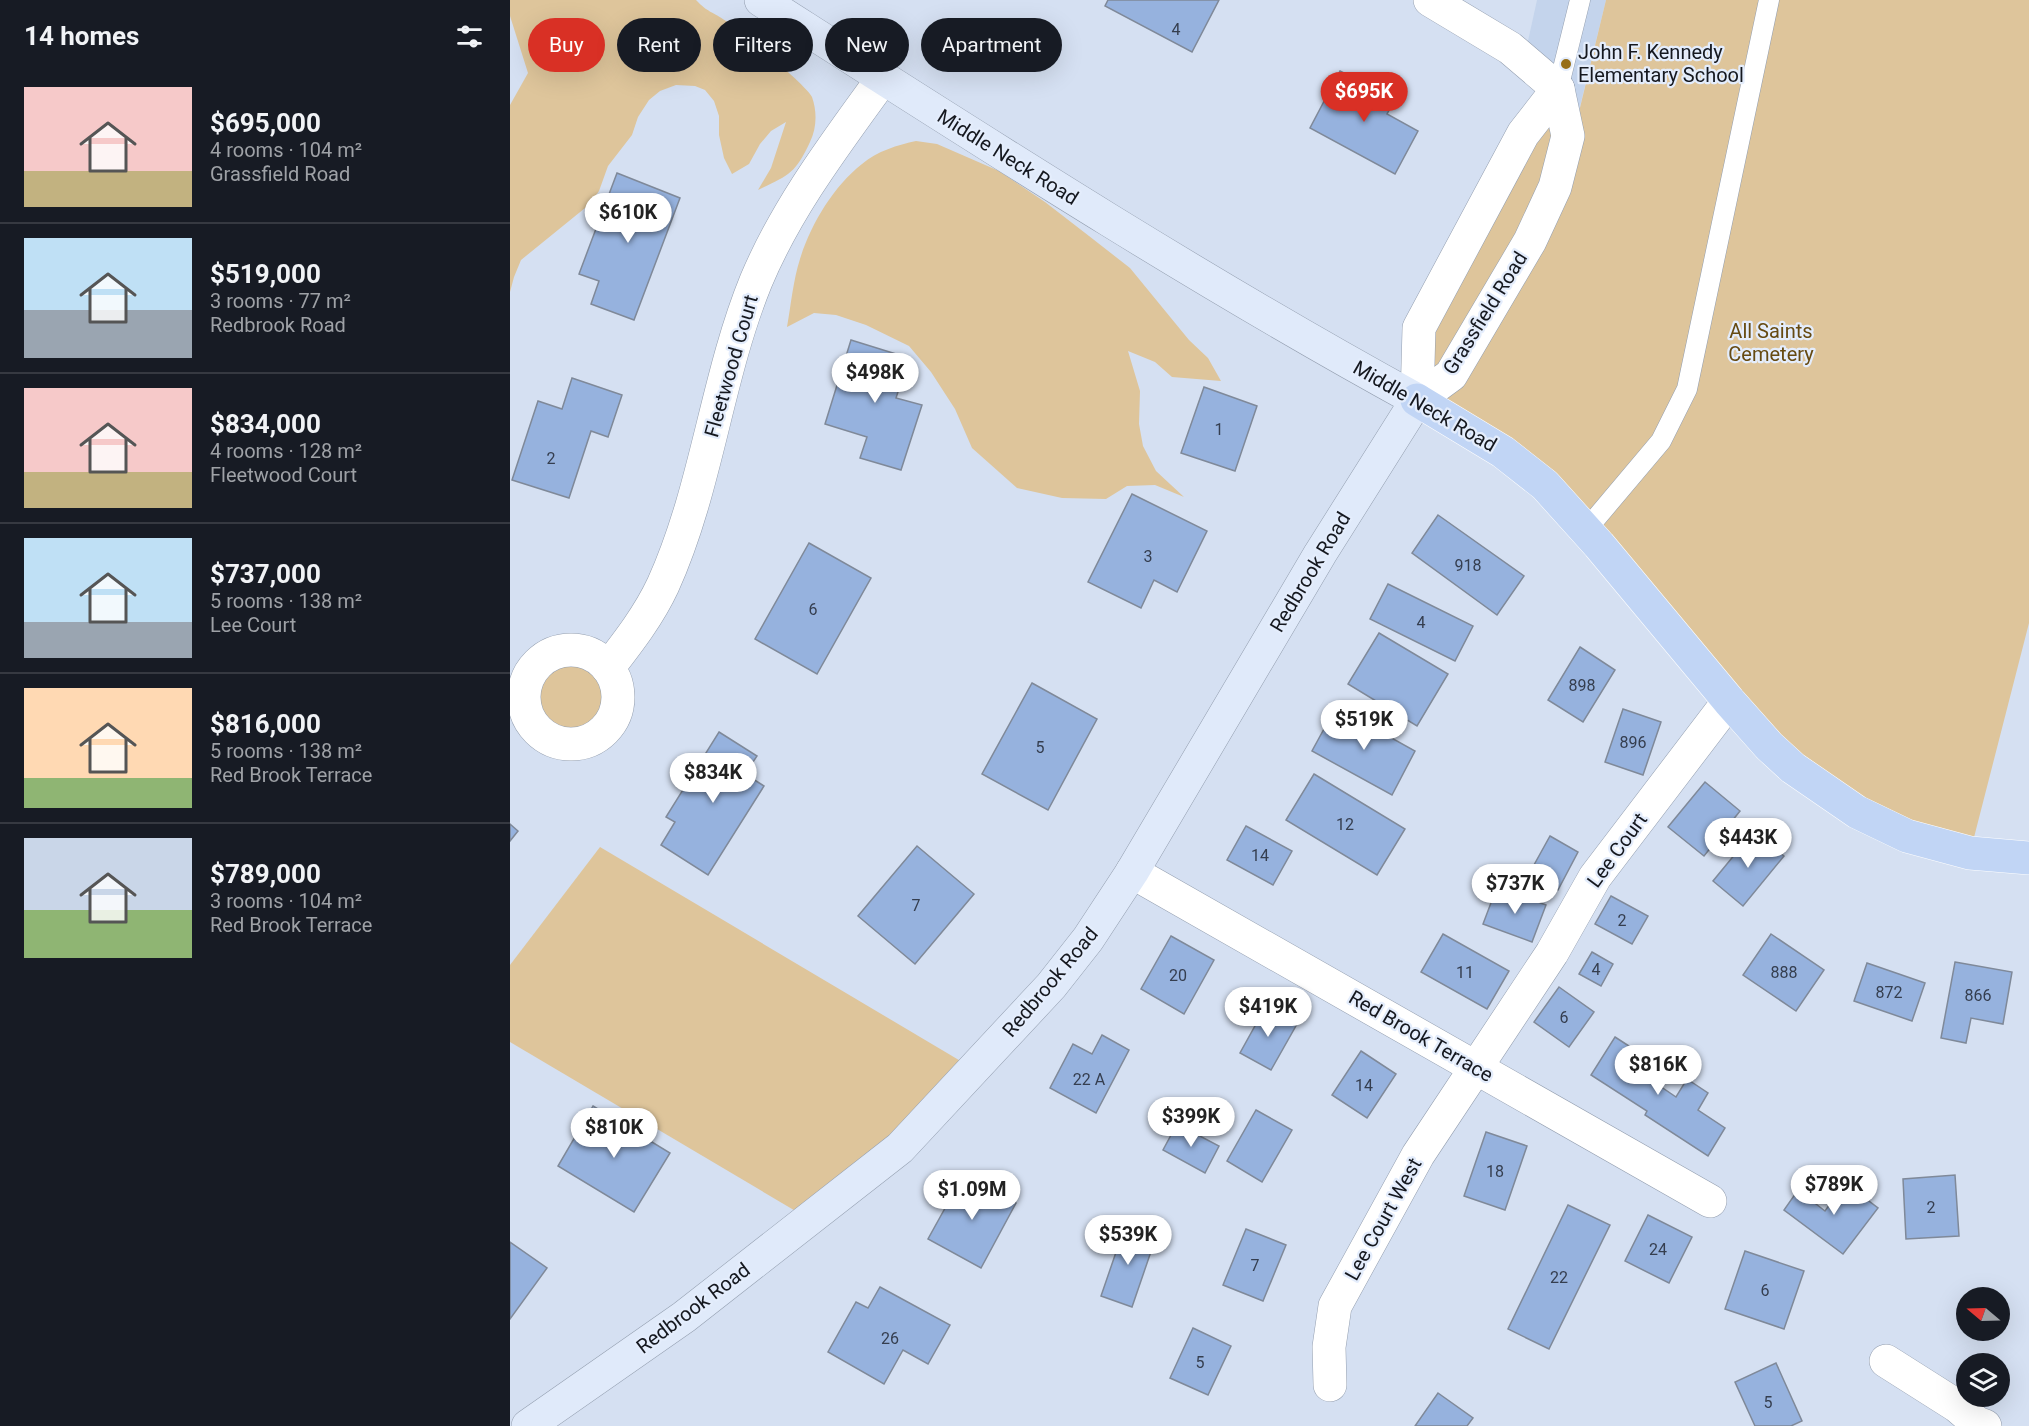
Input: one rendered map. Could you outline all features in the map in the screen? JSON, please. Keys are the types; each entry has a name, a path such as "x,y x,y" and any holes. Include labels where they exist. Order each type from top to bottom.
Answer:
{"main road":[{"name":"Middle Neck Road","path":"761,0 1071,197 1279,323 1417,400 1510,457 1545,485 1586,530 1769,746 1793,768 1857,813 1907,836 1970,853 2029,858"},
{"name":"Redbrook Road","path":"528,1426 684,1317 900,1148 1058,978 1089,939 1132,872 1320,554 1417,400"}],"street":[{"path":"1430,0 1510,48 1558,89"},
{"name":"Fleetwood Court","path":"608,668 642,622 663,584 687,519 742,320 774,243 796,200 883,78"},
{"name":"Grassfield Road","path":"1417,400 1419,328 1523,134 1558,89"},
{"name":"Grassfield Road","path":"1417,400 1451,375 1530,241 1555,187 1568,136 1558,89"},
{"name":"Lee Court","path":"1477,1067 1552,953 1595,877 1729,701"},
{"name":"Red Brook Terrace","path":"1132,872 1710,1201"},
{"name":"Lee Court West","path":"1330,1385 1329,1347 1335,1306 1418,1155 1477,1067"},
{"path":"1886,1360 1957,1406 1977,1423 1985,1426"}],"lane":[{"path":"1558,89 1580,0"},
{"path":"1586,530 1661,441 1687,389 1769,0"}],"shaded area":[{"name":"John F. Kennedy Elementary School","path":"1537,0 1606,0 1573,135 1526,50"}],"green space":[{"path":"510,0 696,0 721,18 713,18 713,72 788,72 812,97 815,108 815,125 810,142 800,161 790,172 758,190 771,168 786,122 771,131 760,144 749,164 732,174 724,158 719,135 719,116 714,101 705,90 695,86 676,85 660,91 649,100 638,117 632,135 608,166 599,191 590,204 521,260 510,292 510,105 528,73 510,16"},
{"name":"All Saints Cemetery","path":"1606,0 2029,0 2029,623 1970,853 1815,778 1588,527 1418,402 1563,178"},
{"path":"1557,101 1549,183 1448,365 1423,386 1428,326"},
{"path":"916,141 937,144 999,171 1045,202 1130,268 1189,340 1208,358 1221,381 1172,377 1155,362 1128,351 1140,391 1139,424 1143,446 1156,471 1184,497 1155,485 1127,486 1106,499 1062,498 1017,488 972,448 955,409 931,372 909,346 866,325 836,315 814,313 787,327 800,259 810,233 824,207 851,173 868,159 888,149"},
{"path":"570,658 585,661 597,670 606,682 609,697 606,712 597,724 585,733 570,736 555,733 543,724 534,712 531,697 534,682 543,670 555,661"},
{"path":"600,847 974,1069 809,1219 510,1042 510,965"}],"building":[{"path":"1108,0 1219,0 1192,52 1105,6"},
{"path":"1340,71 1395,100 1387,114 1418,131 1395,174 1310,128"},
{"path":"617,173 680,198 634,320 591,304 599,281 579,274"},
{"path":"851,340 909,358 896,398 922,405 901,470 860,458 867,437 825,424"},
{"path":"572,378 622,395 608,437 591,431 569,498 512,480 538,401 562,409"},
{"path":"1204,387 1257,406 1235,471 1181,453"},
{"path":"1132,494 1207,531 1177,592 1154,580 1141,608 1088,582"},
{"path":"1438,515 1524,576 1497,615 1412,553"},
{"path":"809,543 871,578 817,674 755,639"},
{"path":"1388,584 1473,626 1455,661 1370,619"},
{"path":"1379,633 1448,674 1417,726 1348,684"},
{"path":"1580,647 1615,670 1583,722 1548,700"},
{"path":"1032,683 1097,719 1048,810 982,774"},
{"path":"1336,707 1415,751 1392,795 1312,751"},
{"path":"1623,709 1661,722 1643,775 1605,762"},
{"path":"719,732 757,756 745,774 764,786 708,875 661,845 675,822 666,817"},
{"path":"1314,774 1405,829 1377,875 1286,820"},
{"path":"1705,782 1740,811 1704,856 1668,827"},
{"path":"510,824 518,831 510,841"},
{"path":"1246,826 1292,851 1273,885 1227,860"},
{"path":"1754,831 1784,856 1743,906 1713,881"},
{"path":"1550,836 1578,852 1558,890 1529,874"},
{"path":"917,846 974,894 915,964 858,916"},
{"path":"1497,887 1546,905 1532,942 1483,924"},
{"path":"1611,896 1648,916 1632,944 1595,924"},
{"path":"1443,934 1509,971 1487,1009 1421,972"},
{"path":"1771,934 1824,970 1796,1011 1743,975"},
{"path":"1171,936 1214,960 1184,1014 1141,989"},
{"path":"1592,952 1613,964 1601,986 1579,974"},
{"path":"1955,962 2012,972 2003,1024 1971,1018 1966,1043 1941,1038"},
{"path":"1867,963 1925,983 1912,1021 1854,1001"},
{"path":"1559,987 1594,1012 1569,1047 1534,1022"},
{"path":"1266,1006 1297,1024 1271,1070 1240,1053"},
{"path":"1102,1035 1129,1050 1096,1113 1050,1088 1073,1044 1092,1054"},
{"path":"1615,1037 1666,1070 1657,1084 1676,1097 1687,1079 1708,1093 1698,1110 1725,1128 1708,1156 1645,1115 1647,1111 1591,1075"},
{"path":"1361,1051 1396,1074 1367,1118 1332,1095"},
{"path":"593,1106 670,1153 634,1212 558,1166"},
{"path":"1256,1110 1292,1130 1262,1182 1227,1161"},
{"path":"1177,1124 1219,1146 1205,1173 1163,1150"},
{"path":"1486,1132 1527,1146 1505,1210 1464,1196"},
{"path":"964,1174 1016,1203 981,1268 928,1239"},
{"path":"1955,1175 1959,1236 1906,1239 1903,1179"},
{"path":"1845,1183 1878,1208 1843,1254 1784,1210 1798,1190 1825,1211"},
{"path":"1568,1205 1610,1225 1549,1349 1508,1329"},
{"path":"1648,1215 1692,1237 1669,1283 1625,1261"},
{"path":"1125,1226 1156,1237 1132,1307 1101,1296"},
{"path":"1246,1229 1286,1245 1263,1301 1223,1285"},
{"path":"510,1242 547,1268 510,1319"},
{"path":"1745,1251 1804,1271 1784,1329 1725,1309"},
{"path":"880,1287 950,1325 928,1364 903,1350 884,1384 828,1352 856,1302 868,1308"},
{"path":"1193,1328 1231,1346 1208,1395 1170,1378"},
{"path":"1776,1363 1802,1421 1791,1426 1755,1426 1735,1382"},
{"path":"1438,1393 1473,1418 1467,1426 1415,1426"}],"place":[{"name":"John F. Kennedy Elementary School","path":"1566,64"}]}
